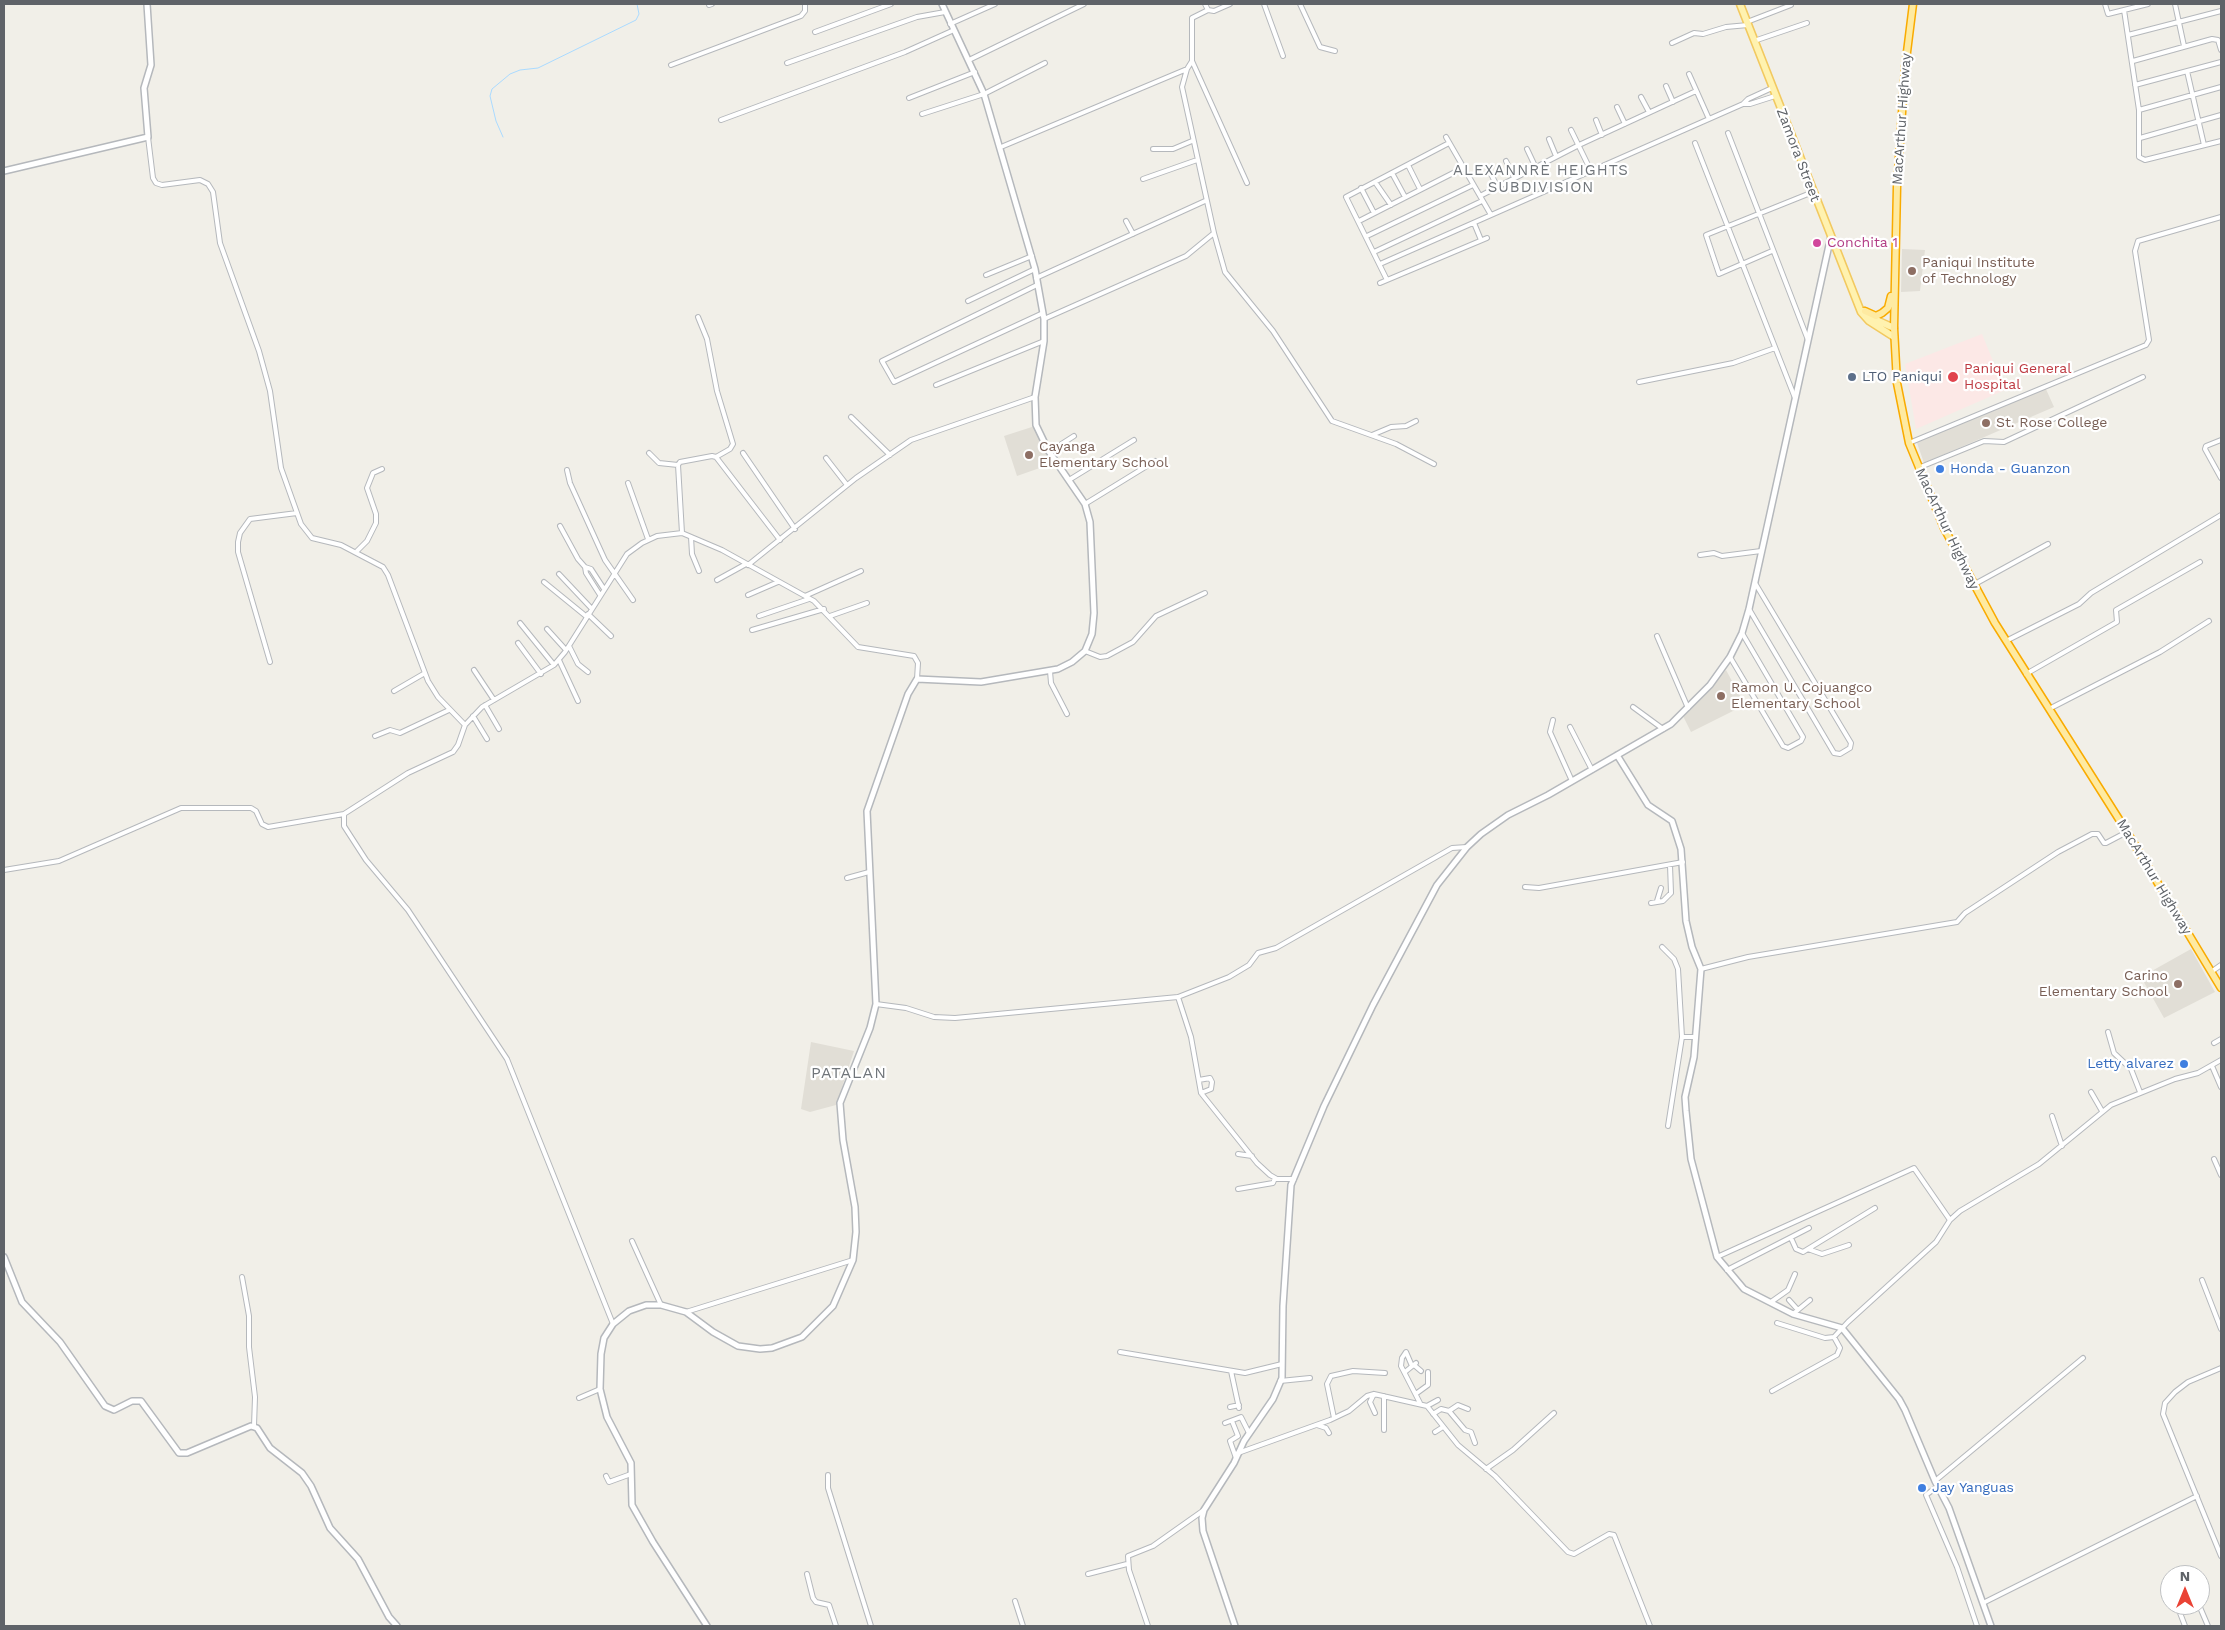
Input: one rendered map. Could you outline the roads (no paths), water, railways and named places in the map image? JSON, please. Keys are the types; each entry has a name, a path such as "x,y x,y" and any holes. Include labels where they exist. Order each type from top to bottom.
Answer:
{"highway":[{"name":"MacArthur Highway","path":"1913,4 1903,103 1894,283 1894,337 1897,383 1909,443 1944,528 1973,585 2026,674 2127,832 2221,988"},
{"path":"1864,313 1877,316 1885,311 1889,304 1894,283"}],"main road":[{"name":"Zamora Street","path":"1740,4 1859,304 1864,313 1894,337"},
{"name":"Zamora Street","path":"1864,313 1894,328"}],"street":[{"path":"147,4 151,65 144,88 153,178 156,183 162,185 200,180 208,184 213,192 220,243 259,351 270,391 281,468 301,524 312,538 357,551 383,567 388,575 425,674 438,697 465,725"},
{"path":"671,65 801,16 806,11 805,4"},
{"path":"815,32 891,4"},
{"path":"916,678 981,682 1064,667 1085,651 1092,634 1094,613 1092,542 1085,504 1049,452 1036,425 1035,398 1044,341 1044,316 1035,268 984,94 942,4"},
{"path":"950,24 995,4"},
{"path":"969,60 1084,4"},
{"path":"1205,4 1208,10"},
{"path":"1230,4 1214,11 1208,10 1192,18 1192,61 1247,183"},
{"path":"1264,4 1283,56"},
{"path":"1300,4 1320,47 1335,50"},
{"path":"2105,4 2108,14 2148,4"},
{"path":"2175,4 2184,46"},
{"path":"1672,42 1694,33 1704,34 1748,23 1791,5"},
{"path":"2124,10 2139,110 2139,157 2145,160 2221,141"},
{"path":"2128,35 2221,11"},
{"path":"787,63 917,17 945,12"},
{"path":"1754,41 1807,23"},
{"path":"721,120 905,52 954,30"},
{"path":"2133,62 2184,46 2216,39 2221,50"},
{"path":"1192,61 1187,68 1182,88 1192,141 1204,183 1205,200 1225,272 1272,331 1329,418 1337,424 1402,446 1434,464"},
{"path":"2136,85 2221,62"},
{"path":"922,114 984,94 1045,63"},
{"path":"1001,147 1187,68"},
{"path":"2187,71 2200,120 2204,145"},
{"path":"909,98 975,72"},
{"path":"1689,74 1709,119"},
{"path":"1666,86 1673,102"},
{"path":"1380,264 1743,104 1748,99 1772,88"},
{"path":"2139,110 2221,88"},
{"path":"1480,196 1535,166 1696,91"},
{"path":"1763,92 1766,99"},
{"path":"1743,104 1750,104 1775,96"},
{"path":"1641,97 1650,112"},
{"path":"1617,107 1625,124"},
{"path":"2140,138 2221,115"},
{"path":"1596,120 1602,134"},
{"path":"1571,130 1591,171"},
{"path":"1728,133 1808,340"},
{"path":"4,171 148,137"},
{"path":"1446,137 1491,215"},
{"path":"1548,139 1556,156"},
{"path":"1154,149 1173,149 1192,141"},
{"path":"1387,280 1367,236 1346,197 1449,143"},
{"path":"1695,143 1795,398"},
{"path":"1527,149 1535,166"},
{"path":"1142,179 1197,160"},
{"path":"1506,161 1514,177"},
{"path":"1408,165 1420,189"},
{"path":"1359,221 1463,168"},
{"path":"1488,168 1498,186"},
{"path":"1392,174 1405,197"},
{"path":"1375,182 1390,205"},
{"path":"1367,236 1473,185"},
{"path":"1361,188 1374,213"},
{"path":"1772,251 1723,274 1718,272 1706,235 1813,192"},
{"path":"1036,278 1205,200"},
{"path":"1374,252 1482,201"},
{"path":"1909,443 2146,345 2149,340 2135,251 2138,241 2221,217"},
{"path":"1126,221 1133,234"},
{"path":"1474,223 1481,240"},
{"path":"1037,285 882,361 891,380 894,382 1186,256 1214,233"},
{"path":"1148,1626 1127,1564 1128,1556 1153,1546 1204,1510 1249,1433 1264,1415 1280,1382 1289,1212 1294,1179 1324,1106 1378,996 1437,885 1467,847 1481,834 1508,816 1663,729 1688,708 1720,673 1742,633 1755,583 1831,236"},
{"path":"1380,283 1488,238"},
{"path":"986,275 1032,256"},
{"path":"968,301 1035,268"},
{"path":"650,453 659,463 678,465 680,462 716,457 730,449 733,444 717,391 708,339 698,317"},
{"path":"936,385 1044,341"},
{"path":"1639,382 1733,362 1775,348"},
{"path":"1918,468 1984,441 2004,442 2142,377"},
{"path":"717,580 747,564 795,529 847,486 915,438 1035,398"},
{"path":"851,417 890,455"},
{"path":"1372,435 1390,426 1406,426 1416,421"},
{"path":"1049,452 1074,436"},
{"path":"1069,480 1134,440"},
{"path":"2221,440 2206,446 2205,449 2221,478"},
{"path":"743,453 795,529"},
{"path":"716,457 780,540"},
{"path":"826,458 847,486"},
{"path":"1085,504 1155,461"},
{"path":"678,465 682,533"},
{"path":"357,551 367,540 376,523 376,514 367,488 373,473 382,469"},
{"path":"567,470 570,483 605,560 615,571 633,600"},
{"path":"628,483 648,539"},
{"path":"270,662 238,552 238,542 240,533 250,519 297,513"},
{"path":"2006,641 2079,604 2091,593 2221,515"},
{"path":"560,526 600,595"},
{"path":"4,870 59,861 181,808 251,808 256,810 262,824 268,827 344,814 408,773 453,752 458,745 465,725 473,716 494,700 554,665 588,616 615,571 634,548 648,539 682,533 722,550 810,599 824,609 856,645 862,648 914,656 918,663 916,678 902,711 869,805 869,872 876,1004 873,1020 841,1100 839,1110 855,1207 856,1232 853,1260 846,1280 830,1310 809,1332 788,1343 760,1349 738,1346 713,1332 686,1312 661,1305 637,1307 629,1310 613,1324 602,1346 600,1389 607,1417 631,1463 631,1498 635,1513 707,1626"},
{"path":"692,537 692,554 699,571"},
{"path":"1973,585 2048,544"},
{"path":"1700,555 1714,553 1722,556 1761,551"},
{"path":"2026,674 2118,622 2116,610 2200,562"},
{"path":"585,567 591,569 604,589"},
{"path":"805,596 861,571"},
{"path":"559,574 592,609"},
{"path":"544,582 563,595 611,636"},
{"path":"748,595 778,582"},
{"path":"1749,608 1834,753 1840,754 1850,748 1851,743 1755,583"},
{"path":"1085,651 1100,657 1107,656 1133,642 1156,616 1205,593"},
{"path":"759,616 810,599"},
{"path":"830,616 858,608 867,603"},
{"path":"752,630 824,609"},
{"path":"2049,710 2160,652 2209,621"},
{"path":"520,623 554,665"},
{"path":"547,629 567,648 578,664 588,672"},
{"path":"1730,657 1783,746 1788,748 1802,741 1803,737 1742,633"},
{"path":"1657,636 1688,708"},
{"path":"518,643 541,674"},
{"path":"558,660 578,701"},
{"path":"474,670 494,700"},
{"path":"1050,671 1051,683 1067,714"},
{"path":"394,691 425,674"},
{"path":"485,706 499,729"},
{"path":"1633,707 1663,729"},
{"path":"375,736 390,730 400,733 449,710"},
{"path":"473,716 487,739"},
{"path":"1553,720 1550,732 1572,781"},
{"path":"1570,727 1592,770"},
{"path":"1618,755 1648,805 1672,821 1676,830 1682,862 1686,921 1692,947 1701,969 1694,1037 1694,1057 1685,1097 1686,1111 1691,1159 1717,1257 1738,1284 1771,1302 1842,1328 1902,1404 1934,1481 1949,1508 1991,1626"},
{"path":"344,814 344,826 366,860 408,910 507,1059 613,1324"},
{"path":"1701,969 1748,957 1957,922 1964,912 2058,852 2092,834 2098,834 2106,843 2127,832"},
{"path":"876,1004 906,1008 934,1017 955,1018 1178,997 1229,977 1249,965 1258,953 1276,948 1452,848 1467,847"},
{"path":"1525,887 1539,888 1682,862"},
{"path":"1651,903 1663,901 1671,893 1670,865"},
{"path":"847,878 869,872"},
{"path":"1657,901 1661,888"},
{"path":"1662,946 1674,959 1678,969 1683,1037 1668,1126"},
{"path":"2211,972 2221,965"},
{"path":"1178,997 1190,1037 1202,1093 1252,1156 1275,1178 1294,1179"},
{"path":"2108,1032 2114,1053 2131,1069 2140,1092"},
{"path":"1683,1037 1694,1037"},
{"path":"2214,1043 2221,1039"},
{"path":"1777,1323 1825,1338 1834,1337 1936,1242 1950,1220 2039,1164 2102,1111 2119,1100 2198,1073 2221,1060"},
{"path":"2212,1066 2221,1087"},
{"path":"1199,1080 1210,1078 1212,1082 1211,1089 1202,1093"},
{"path":"2090,1092 2102,1111"},
{"path":"2052,1116 2062,1146"},
{"path":"1238,1154 1252,1156"},
{"path":"2214,1159 2221,1175"},
{"path":"1717,1257 1914,1168 1950,1220"},
{"path":"1238,1189 1273,1182 1275,1178"},
{"path":"1791,1238 1800,1252 1875,1208"},
{"path":"1727,1270 1809,1228"},
{"path":"632,1241 661,1305"},
{"path":"1808,1249 1822,1254 1849,1245"},
{"path":"4,1257 22,1302 60,1342 105,1406 114,1410 132,1401 141,1401 179,1453 187,1453 254,1426"},
{"path":"686,1312 853,1260"},
{"path":"1771,1302 1788,1290 1795,1274"},
{"path":"242,1277 248,1304 254,1385 254,1426 270,1448 302,1472 311,1486 330,1528 355,1554 388,1617 397,1626"},
{"path":"2202,1280 2221,1329"},
{"path":"1789,1300 1796,1312"},
{"path":"1796,1312 1810,1300"},
{"path":"1772,1391 1837,1355 1840,1348 1834,1337"},
{"path":"1120,1352 1244,1373 1282,1364"},
{"path":"1420,1403 1401,1362 1406,1352 1414,1365 1421,1371"},
{"path":"1934,1481 2083,1358"},
{"path":"1405,1372 1414,1365"},
{"path":"2221,1368 2188,1382 2169,1397 2163,1408 2164,1418 2221,1556"},
{"path":"1230,1407 1239,1407 1231,1371"},
{"path":"1334,1418 1327,1384 1331,1376 1353,1371 1385,1373"},
{"path":"1417,1393 1428,1385 1428,1372"},
{"path":"1280,1382 1310,1378"},
{"path":"579,1398 600,1389"},
{"path":"1374,1394 1370,1402 1375,1413"},
{"path":"1237,1456 1334,1418 1367,1396 1374,1394 1420,1403 1426,1406 1458,1445 1486,1469 1570,1553 1577,1553 1609,1534 1614,1535 1650,1626"},
{"path":"1384,1396 1384,1430"},
{"path":"1426,1406 1438,1400"},
{"path":"1449,1411 1458,1405 1468,1409"},
{"path":"1433,1414 1441,1409 1449,1411 1465,1430 1471,1432 1475,1443"},
{"path":"1486,1469 1513,1450 1554,1413"},
{"path":"1224,1423 1242,1418 1249,1433"},
{"path":"1232,1421 1238,1436 1230,1441 1237,1456"},
{"path":"1318,1425 1326,1428 1329,1433"},
{"path":"1435,1432 1443,1427"},
{"path":"606,1476 609,1482 631,1474"},
{"path":"828,1475 828,1488 871,1626"},
{"path":"1938,1486 1926,1494 1958,1567 1977,1626"},
{"path":"1983,1603 2197,1496"},
{"path":"1204,1510 1203,1531 1235,1626"},
{"path":"1088,1574 1127,1564"},
{"path":"807,1574 813,1598 816,1602 830,1605 836,1626"},
{"path":"1015,1601 1023,1626"}],"waterway":[{"path":"503,137 496,121 490,96 492,89 510,74 520,70 538,68 636,20 639,14 637,4"}],"place":[{"name":"Conchita 1","path":"1817,243"},
{"name":"Paniqui Institute of Technology","path":"1912,271"},
{"name":"LTO Paniqui","path":"1852,377"},
{"name":"Paniqui General Hospital","path":"1953,377"},
{"name":"St. Rose College","path":"1986,423"},
{"name":"Cayanga Elementary School","path":"1029,455"},
{"name":"Honda - Guanzon","path":"1940,469"},
{"name":"Ramon U. Cojuangco Elementary School","path":"1721,696"},
{"name":"Carino Elementary School","path":"2178,984"},
{"name":"Letty alvarez","path":"2184,1064"},
{"name":"Jay Yanguas","path":"1922,1488"}],"district":[{"name":"ALEXANNRÈ HEIGHTS SUBDIVISION","path":"1541,180"},
{"name":"PATALAN","path":"849,1073"}]}
